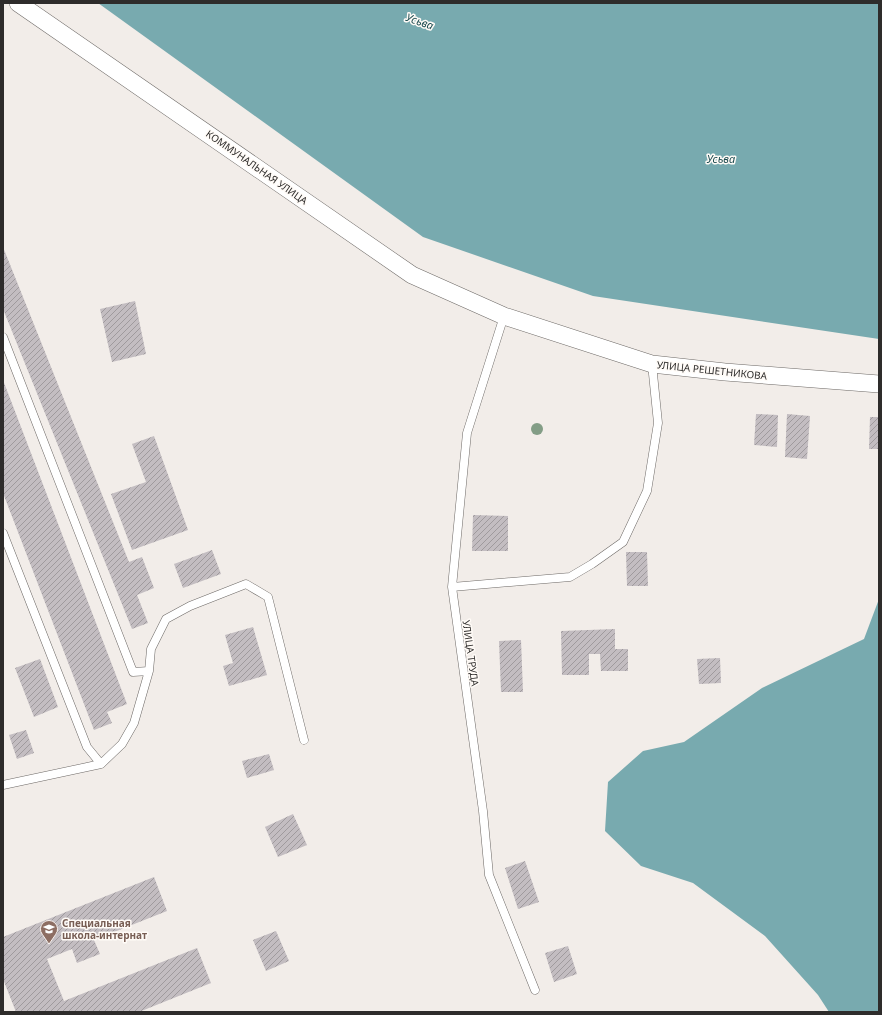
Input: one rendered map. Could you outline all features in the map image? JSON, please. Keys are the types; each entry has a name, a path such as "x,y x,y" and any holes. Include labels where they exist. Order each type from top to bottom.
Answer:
{"street":[{"name":"КОММУНАЛЬНАЯ УЛИЦА","path":"18,3 412,275 504,316"},
{"name":"УЛИЦА РЕШЕТНИКОВА","path":"504,316 652,364 725,372 879,384"}],"lane":[{"name":"УЛИЦА ТРУДА","path":"504,316 467,433 452,587 483,811 489,875 534,990"},
{"path":"3,337 133,672 149,671"},
{"path":"452,587 570,577 592,564 623,542 647,491 658,423 652,364"},
{"path":"3,534 87,747 101,764"},
{"path":"3,785 101,764 122,744 134,723 149,671 151,649 166,619 190,606 246,584 268,597 304,740"}],"water":[{"name":"Усьва","path":"98,3 879,3 879,339 593,296 423,237"},
{"path":"879,599 879,1012 829,1012 818,995 765,936 693,883 641,866 605,831 608,782 643,751 684,742 762,688 864,639"}],"building":[{"path":"3,247 129,562 142,557 154,588 137,595 148,623 132,629 3,309"},
{"path":"135,301 146,354 112,362 100,309"},
{"path":"3,380 127,704 107,712 112,723 94,730 3,493"},
{"path":"756,414 778,415 777,447 754,445"},
{"path":"787,414 810,416 807,459 785,457"},
{"path":"870,417 879,417 879,449 869,449"},
{"path":"154,436 188,530 132,550 111,494 146,482 132,444"},
{"path":"473,515 508,516 508,551 472,551"},
{"path":"212,550 221,574 183,588 174,564"},
{"path":"626,552 647,552 648,586 627,586"},
{"path":"253,627 267,675 229,686 223,666 233,663 225,635"},
{"path":"615,629 615,649 628,649 628,671 601,671 600,654 589,654 589,675 562,675 561,631"},
{"path":"521,640 523,692 501,692 499,641"},
{"path":"720,658 721,683 699,684 697,659"},
{"path":"40,659 58,707 34,717 15,668"},
{"path":"26,730 34,753 17,759 9,735"},
{"path":"269,754 274,770 247,778 242,761"},
{"path":"293,814 307,845 278,857 265,827"},
{"path":"525,861 539,902 518,909 505,868"},
{"name":"Специальная школа-интернат","path":"154,877 167,911 94,940 100,954 77,963 72,949 47,959 64,1001 197,948 211,983 139,1012 16,1012 3,979 3,937"},
{"path":"276,931 289,961 266,971 253,940"},
{"path":"568,946 577,974 554,982 545,953"}],"place":[{"name":"Специальная школа-интернат","path":"49,944"}]}
